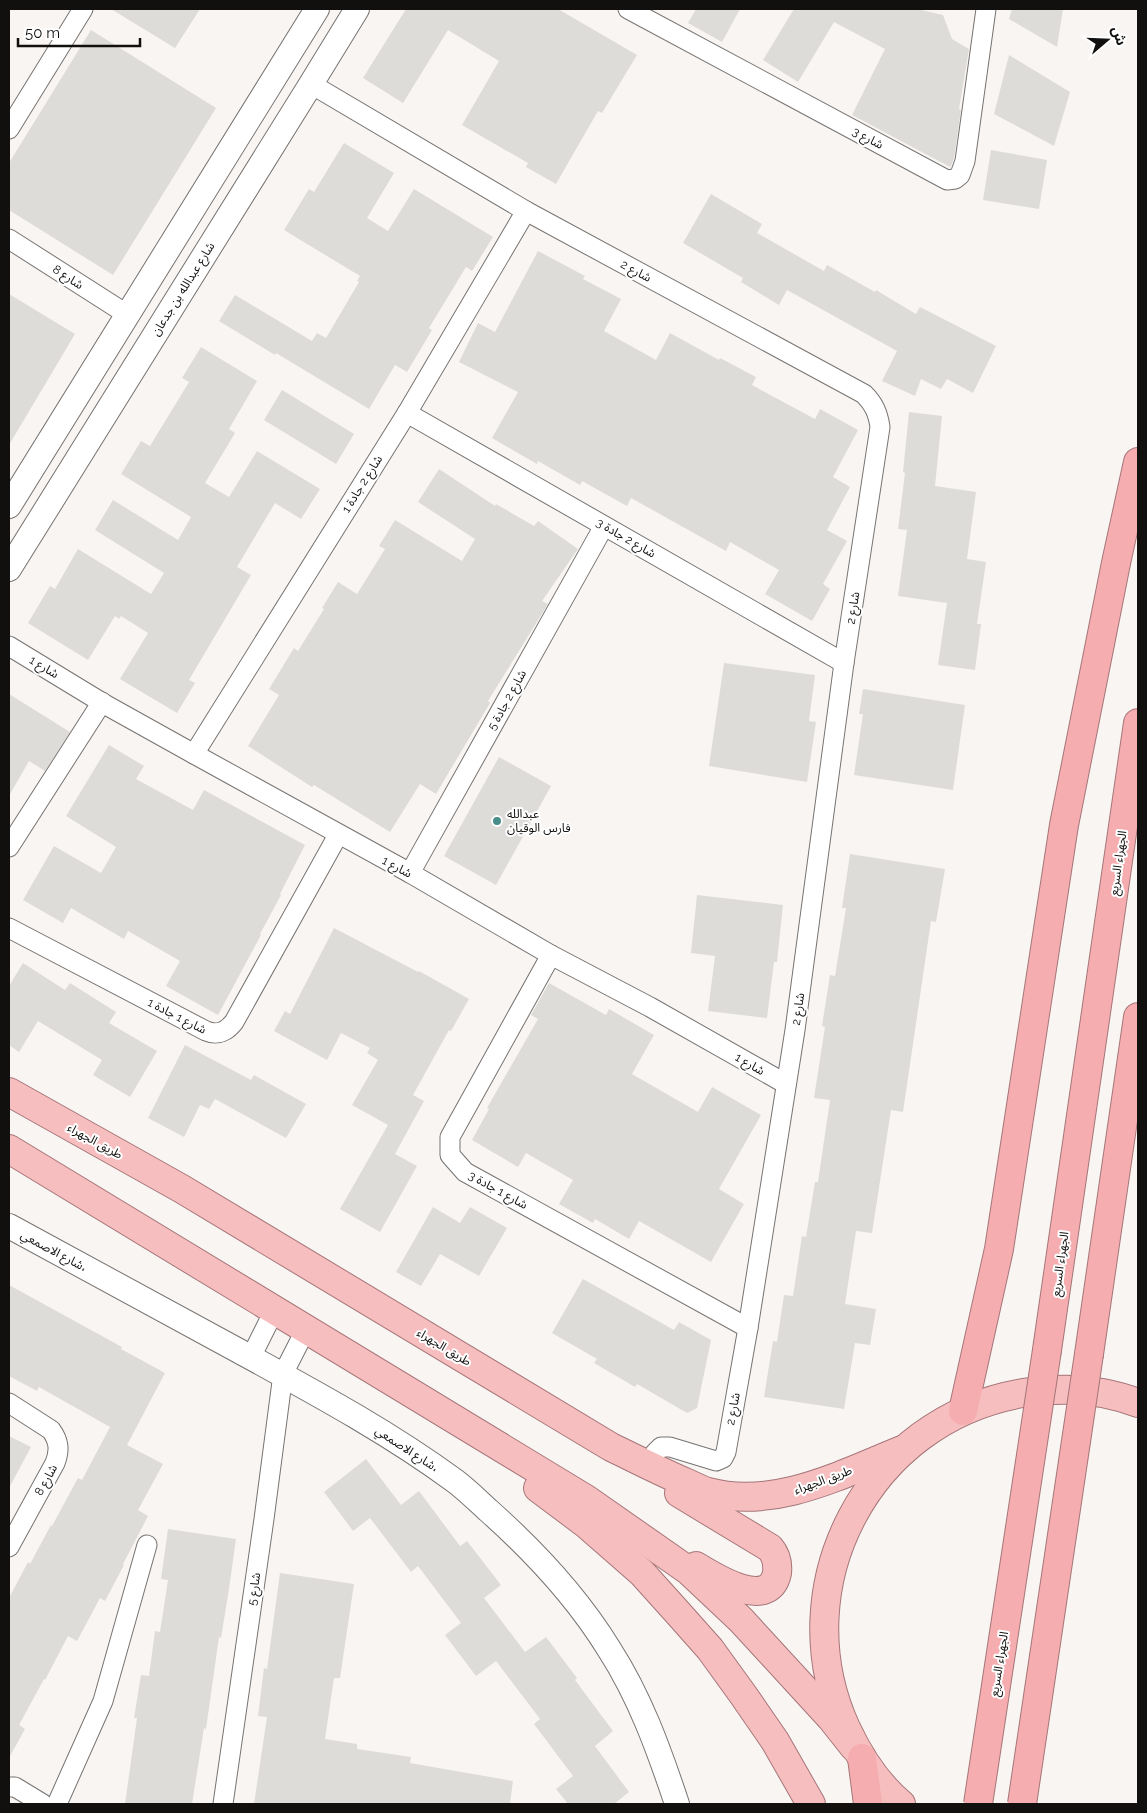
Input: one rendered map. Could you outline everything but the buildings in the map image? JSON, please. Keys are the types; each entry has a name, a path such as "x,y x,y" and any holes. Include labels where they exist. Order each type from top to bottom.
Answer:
{"highway":[{"path":"963,1410 999,1250 1064,825 1138,462"},
{"name":"الجهراء السريع","path":"978,1804 1048,1350 1138,723"},
{"path":"1022,1804 1138,1017"},
{"name":"طريق الجهراء","path":"9,1092 182,1189 611,1447 708,1492 734,1496 772,1496 805,1488 902,1450"},
{"path":"9,1149 706,1571 743,1590 758,1592 766,1589 774,1581 777,1563 774,1552 770,1548 678,1492 611,1447"},
{"path":"868,1804 858,1752 837,1709 827,1669 823,1628 827,1587 837,1547 854,1510 878,1476 902,1450 931,1428 963,1410 1002,1397 1044,1390 1086,1390 1138,1403"},
{"path":"432,1406 586,1524 642,1573 710,1649 739,1688 775,1741 811,1804"},
{"path":"586,1499 689,1571 741,1620 831,1718 858,1752 873,1775 901,1804"}],"street":[{"path":"9,129 83,9"},
{"path":"9,506 317,9"},
{"name":"شارع عبدالله بن جدعان","path":"9,569 357,9"},
{"name":"شارع 3","path":"628,9 947,180 955,179 960,175 965,161 986,9"},
{"name":"شارع 2","path":"312,84 526,211 864,394 876,408 880,427 844,663 796,1030 726,1452 723,1458 716,1460 670,1447 661,1447 648,1465"},
{"name":"شارع 2 جادة 1","path":"194,754 407,414 526,211"},
{"name":"شارع 8","path":"9,239 128,315"},
{"name":"شارع 2 جادة 3","path":"407,414 844,663"},
{"path":"58,429 61,450 71,454 82,451"},
{"path":"36,463 47,459 55,461 62,470 63,482"},
{"name":"شارع 2 جادة 5","path":"410,873 604,526"},
{"name":"شارع 1","path":"9,646 194,754 410,873 551,955 650,1007 786,1084"},
{"path":"9,847 102,702"},
{"name":"شارع 1 جادة 1","path":"9,928 206,1032 216,1034 227,1030 234,1022 338,835"},
{"name":"شارع 1 جادة 3","path":"551,955 450,1137 450,1155 464,1172 748,1328"},
{"name":"شارع الاصمعي،","path":"9,1226 283,1374 406,1447 457,1482 501,1521 543,1564 576,1601 604,1641 637,1698 663,1760 677,1804"},
{"path":"251,1357 274,1310"},
{"path":"283,1374 306,1329"},
{"name":"شارع 5","path":"224,1804 283,1374"},
{"name":"شارع 8","path":"9,1403 51,1430 58,1442 59,1449 55,1463 9,1547"},
{"path":"57,1804 103,1701 147,1546"},
{"path":"9,1787 15,1788 43,1804"}],"place":[{"name":"عبدالله فارس الوقيان","path":"497,821"}]}
